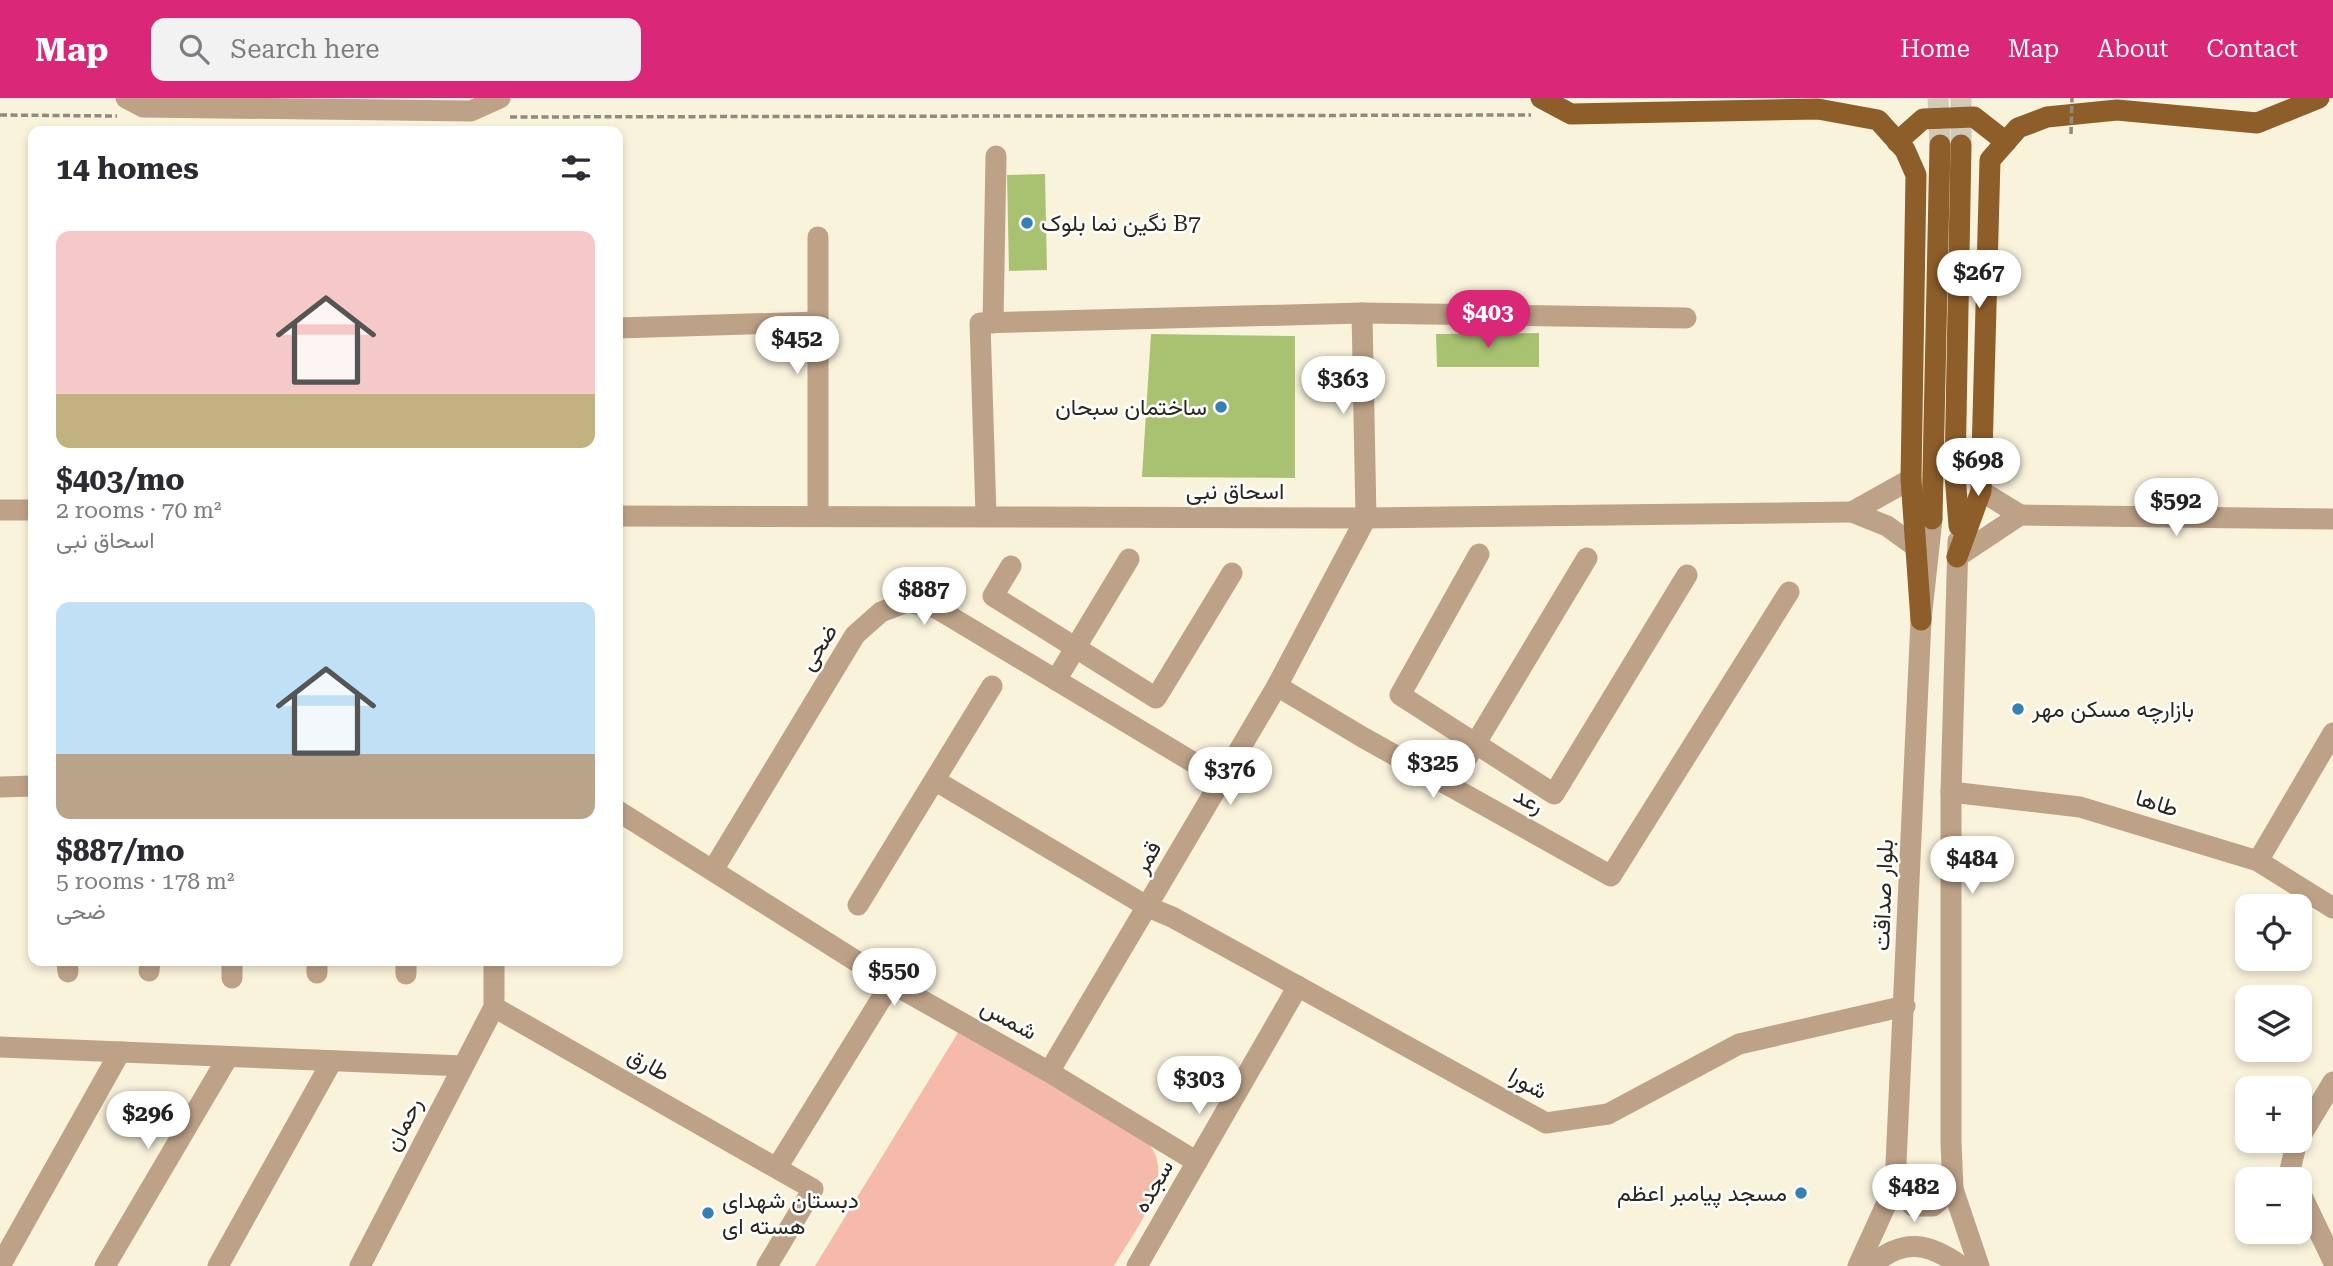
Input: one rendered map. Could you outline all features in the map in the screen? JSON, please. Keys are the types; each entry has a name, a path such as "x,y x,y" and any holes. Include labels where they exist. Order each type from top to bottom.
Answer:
{"main road":[{"path":"1541,98 1571,114 1818,110 1878,120 1905,150 1916,174 1911,479 1921,620"},
{"path":"1958,557 1981,491 1990,160 2018,128 2047,117 2118,110 2257,123 2319,98"},
{"path":"1898,142 1923,119 1974,117 2006,142"},
{"path":"1932,519 1931,469 1950,145 1955,474 1959,526"}],"street":[{"path":"125,107 471,111 499,107"},
{"path":"993,323 996,156"},
{"path":"818,237 818,515"},
{"path":"1362,313 1366,518"},
{"path":"986,515 980,323 1362,313 1686,318"},
{"path":"623,328 818,322"},
{"path":"1852,512 1911,479"},
{"path":"1981,491 2020,514 2333,519"},
{"path":"0,510 28,510"},
{"path":"1852,512 1887,526 1916,547"},
{"name":"اسحاق نبی","path":"623,516 1366,518 1852,512"},
{"path":"1958,557 2020,514"},
{"name":"قمر","path":"1049,1072 1277,686 1366,518"},
{"name":"بلوار صداقت","path":"1858,1266 1895,1185 1921,620 1932,519"},
{"path":"1959,526 1951,792 1953,1189 1979,1266"},
{"path":"1479,554 1400,695 1554,794 1686,575"},
{"path":"1450,786 1587,558"},
{"path":"1056,680 1129,559"},
{"path":"1012,566 993,596 1156,698 1232,573"},
{"name":"رعد","path":"1277,686 1611,876 1789,592"},
{"name":"ضحی","path":"713,870 855,635 881,612 907,602 936,608 1222,779"},
{"path":"858,905 936,781 992,685"},
{"path":"2258,860 2333,733"},
{"name":"شورا","path":"936,781 1148,907 1172,917 1546,1123 1608,1114 1740,1044 1905,1006"},
{"path":"0,787 28,786"},
{"name":"طاها","path":"1951,792 2080,807 2258,860 2333,908"},
{"name":"شمس","path":"623,814 891,983 1049,1072 1197,1162"},
{"path":"494,966 494,1007"},
{"path":"778,1166 891,983"},
{"name":"سجده","path":"1137,1266 1298,986"},
{"name":"رحمان","path":"360,1266 494,1007"},
{"name":"طارق","path":"494,1007 778,1166 813,1189 767,1266"},
{"path":"0,1047 463,1066"},
{"path":"0,1266 120,1052"},
{"path":"105,1266 228,1056"},
{"path":"218,1266 332,1061"},
{"path":"2312,1116 2333,1082"},
{"path":"1895,1185 1913,1206 1933,1206 1953,1189"},
{"path":"2312,1217 2333,1261"},
{"path":"1871,1266 1881,1257 1911,1244 1938,1250 1961,1266"}],"path":[{"path":"2071,98 2071,134"},
{"path":"0,115 125,107"},
{"path":"499,107 1571,114"}],"shaded area":[{"path":"959,1031 1148,1143 1156,1157 1156,1189 1141,1222 1114,1266 815,1266"}],"building":[{"name":"نگین نما بلوک B7","path":"1045,174 1047,270 1009,271 1007,175"},
{"path":"1539,333 1539,367 1437,367 1436,334"},
{"name":"ساختمان سبحان","path":"1151,334 1295,336 1295,478 1142,477"}],"tunnel":[{"path":"1938,98 1940,145"},
{"path":"1961,98 1961,145"}],"place":[{"name":"نگین نما بلوک B7","path":"1027,223"},
{"name":"ساختمان سبحان","path":"1221,407"},
{"name":"بازارچه مسکن مهر","path":"2018,709"},
{"name":"مسجد پیامبر اعظم","path":"1801,1193"},
{"name":"دبستان شهدای هسته ای","path":"708,1213"}]}
